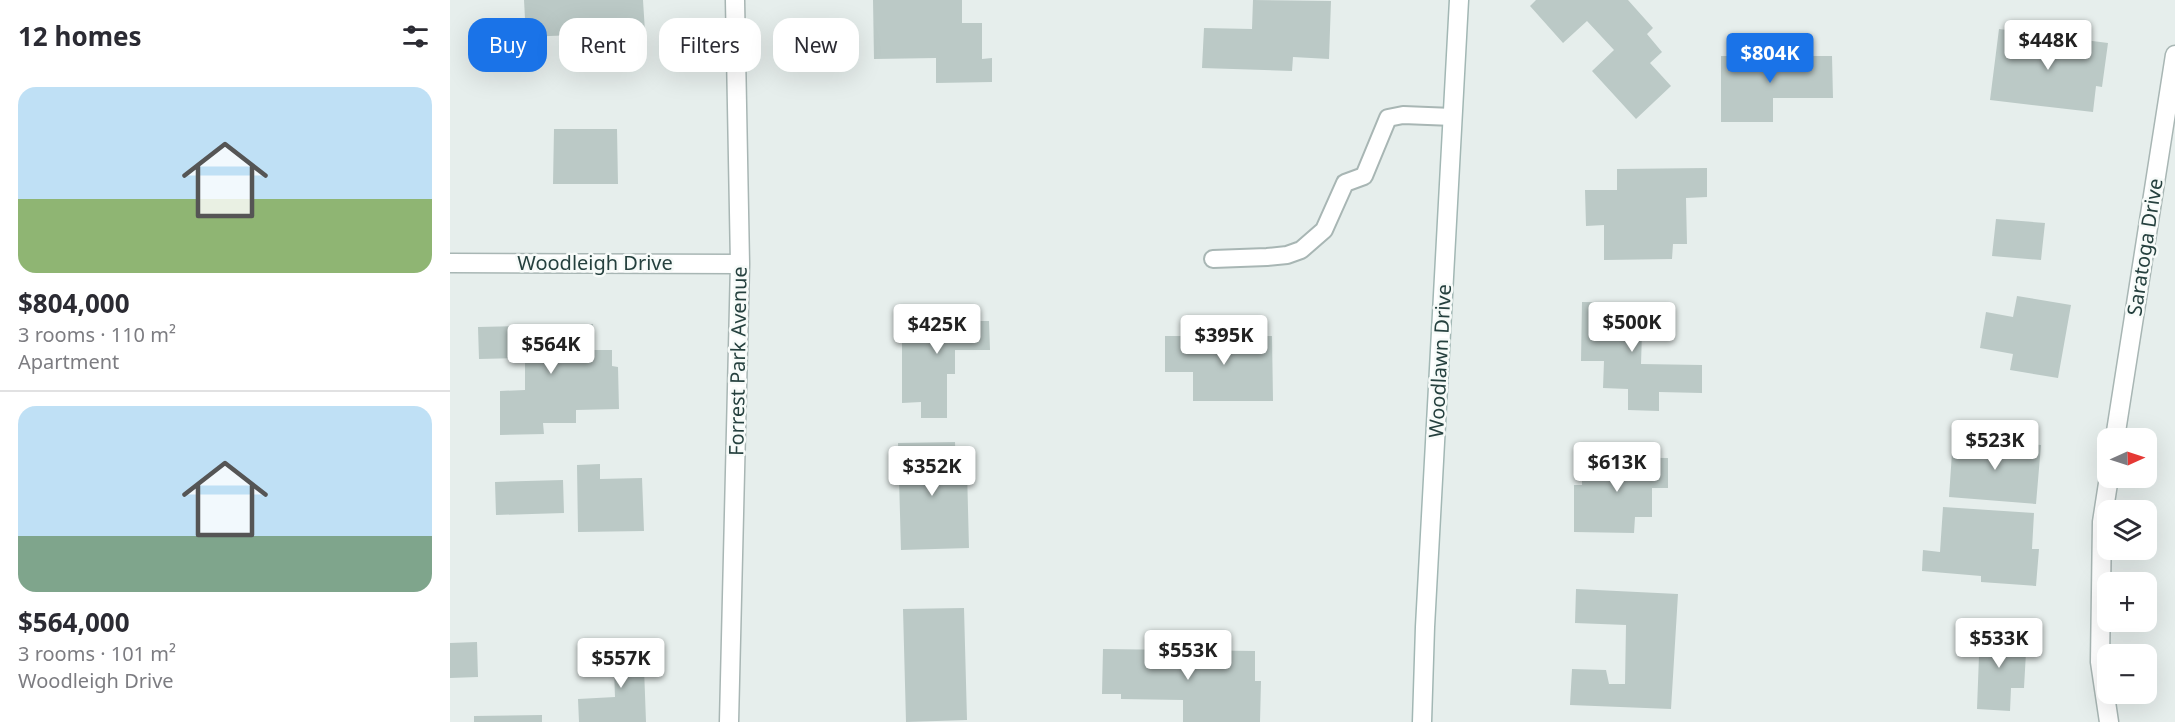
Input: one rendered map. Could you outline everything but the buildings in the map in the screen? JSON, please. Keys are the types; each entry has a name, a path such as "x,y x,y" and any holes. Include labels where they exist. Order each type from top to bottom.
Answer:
{"street":[{"name":"Forrest Park Avenue","path":"729,722 740,264 735,0"},
{"name":"Woodlawn Drive","path":"1422,722 1425,627 1459,0"},
{"name":"Saratoga Drive","path":"2117,428 2175,55"},
{"name":"Woodleigh Drive","path":"450,262 740,264"},
{"path":"2107,488 2102,522 2100,662 2109,722"}],"lane":[{"path":"1213,259 1287,255 1300,250 1324,230 1345,183 1364,176 1388,118 1403,115 1453,117"}]}
